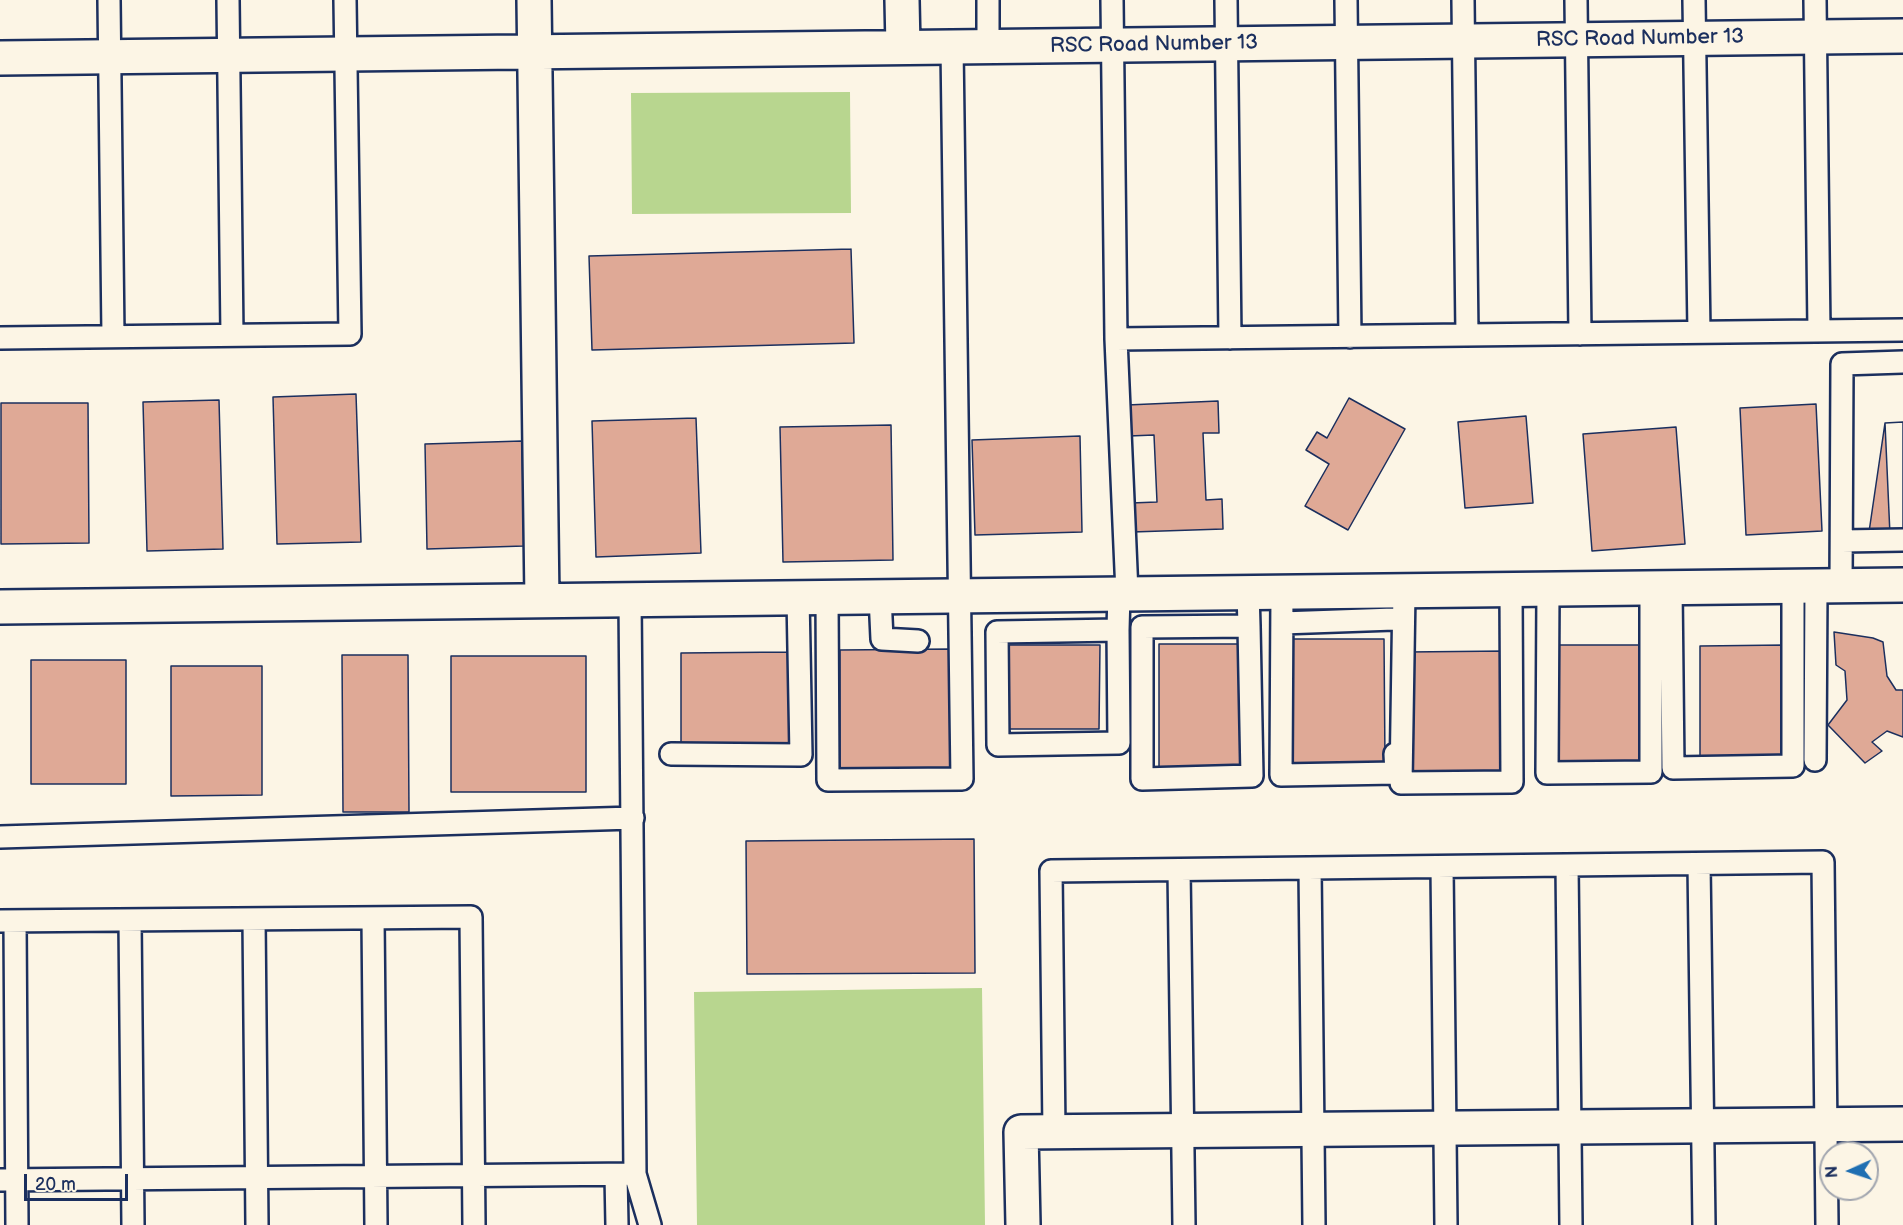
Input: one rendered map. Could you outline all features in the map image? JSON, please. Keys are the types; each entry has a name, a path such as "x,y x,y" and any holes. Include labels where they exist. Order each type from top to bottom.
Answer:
{"street":[{"path":"534,0 542,600"},
{"path":"902,0 903,47"},
{"name":"RSC Road Number 13","path":"0,58 1903,36"},
{"path":"0,607 1248,592 1282,607 1511,590 1903,585"},
{"path":"1023,1225 1022,1132 1903,1124"}],"lane":[{"path":"109,0 113,336"},
{"path":"228,0 232,335"},
{"path":"0,338 350,334 345,0"},
{"path":"988,0 988,47"},
{"path":"1112,0 1116,339 1123,593 1119,630 1119,743 998,745 997,632 1119,630"},
{"path":"1226,0 1230,338"},
{"path":"1346,0 1350,336"},
{"path":"1463,0 1467,335"},
{"path":"1576,0 1580,334"},
{"path":"1695,0 1699,332"},
{"path":"1815,0 1819,331"},
{"path":"812,597 828,780 962,780 952,47"},
{"path":"1116,339 1903,330"},
{"path":"1661,588 1673,768 1793,766 1817,587 1842,541 1842,364 1903,362"},
{"path":"1842,541 1903,540"},
{"path":"1815,760 1817,587"},
{"path":"1548,590 1547,773 1651,772 1661,588"},
{"path":"1397,600 1401,783 1512,782 1511,590"},
{"path":"1248,592 1249,626 1252,776 1142,779 1142,627 1249,626"},
{"path":"880,596 882,639 918,640"},
{"path":"671,754 801,755 812,597"},
{"path":"617,1225 626,1175 633,818 630,599"},
{"path":"1282,607 1281,775 1396,773 1397,600"},
{"path":"0,837 633,818"},
{"path":"1054,1132 1051,871 1823,862 1827,1225"},
{"path":"1699,864 1704,1225"},
{"path":"1567,865 1571,1225"},
{"path":"1442,867 1446,1225"},
{"path":"1310,868 1314,1225"},
{"path":"1179,870 1184,1225"},
{"path":"18,1225 9,1180 7,921 471,917 474,1225"},
{"path":"373,918 376,1225"},
{"path":"254,919 257,1225"},
{"path":"130,920 133,1225"},
{"path":"9,1180 626,1175"},
{"path":"626,1175 650,1225"}],"green space":[{"path":"850,92 851,213 632,214 631,93"},
{"path":"982,988 985,1225 697,1225 694,992"}],"building":[{"path":"851,249 854,343 592,350 589,256"},
{"path":"356,394 361,542 277,544 273,397"},
{"path":"1349,398 1405,429 1348,530 1305,506 1329,464 1306,450 1317,432 1327,438"},
{"path":"219,400 223,549 147,551 143,402"},
{"path":"1218,401 1219,433 1203,433 1206,500 1222,499 1223,529 1132,532 1131,503 1157,502 1154,435 1129,436 1127,405"},
{"path":"1,403 88,403 89,543 1,544"},
{"path":"1816,404 1822,531 1746,535 1740,408"},
{"path":"1526,416 1533,503 1465,508 1458,422"},
{"path":"696,418 701,553 596,557 592,421"},
{"path":"1903,422 1903,535 1890,535 1885,423"},
{"path":"1903,422 1903,532 1869,532 1885,423"},
{"path":"891,425 893,560 783,562 780,427"},
{"path":"1676,427 1685,544 1592,551 1583,434"},
{"path":"1080,436 1082,532 975,535 972,440"},
{"path":"522,441 524,546 427,549 425,444"},
{"path":"1834,632 1873,638 1883,642 1887,676 1896,690 1903,690 1903,737 1887,731 1872,742 1882,751 1865,763 1828,725 1847,700 1845,671 1836,665"},
{"path":"1288,639 1384,639 1385,763 1289,763"},
{"path":"1159,644 1243,644 1244,769 1159,769"},
{"path":"1002,645 1100,645 1099,729 1003,729"},
{"path":"1554,645 1649,645 1650,762 1555,763"},
{"path":"1785,645 1786,759 1700,759 1700,646"},
{"path":"950,649 951,769 840,769 840,650"},
{"path":"1506,651 1506,771 1407,771 1407,652"},
{"path":"789,652 790,747 681,748 681,653"},
{"path":"342,655 408,655 409,812 343,812"},
{"path":"451,656 586,656 586,792 451,792"},
{"path":"31,660 126,660 126,784 31,784"},
{"path":"171,666 262,666 262,795 171,796"},
{"path":"974,839 975,973 747,974 746,841"}]}
